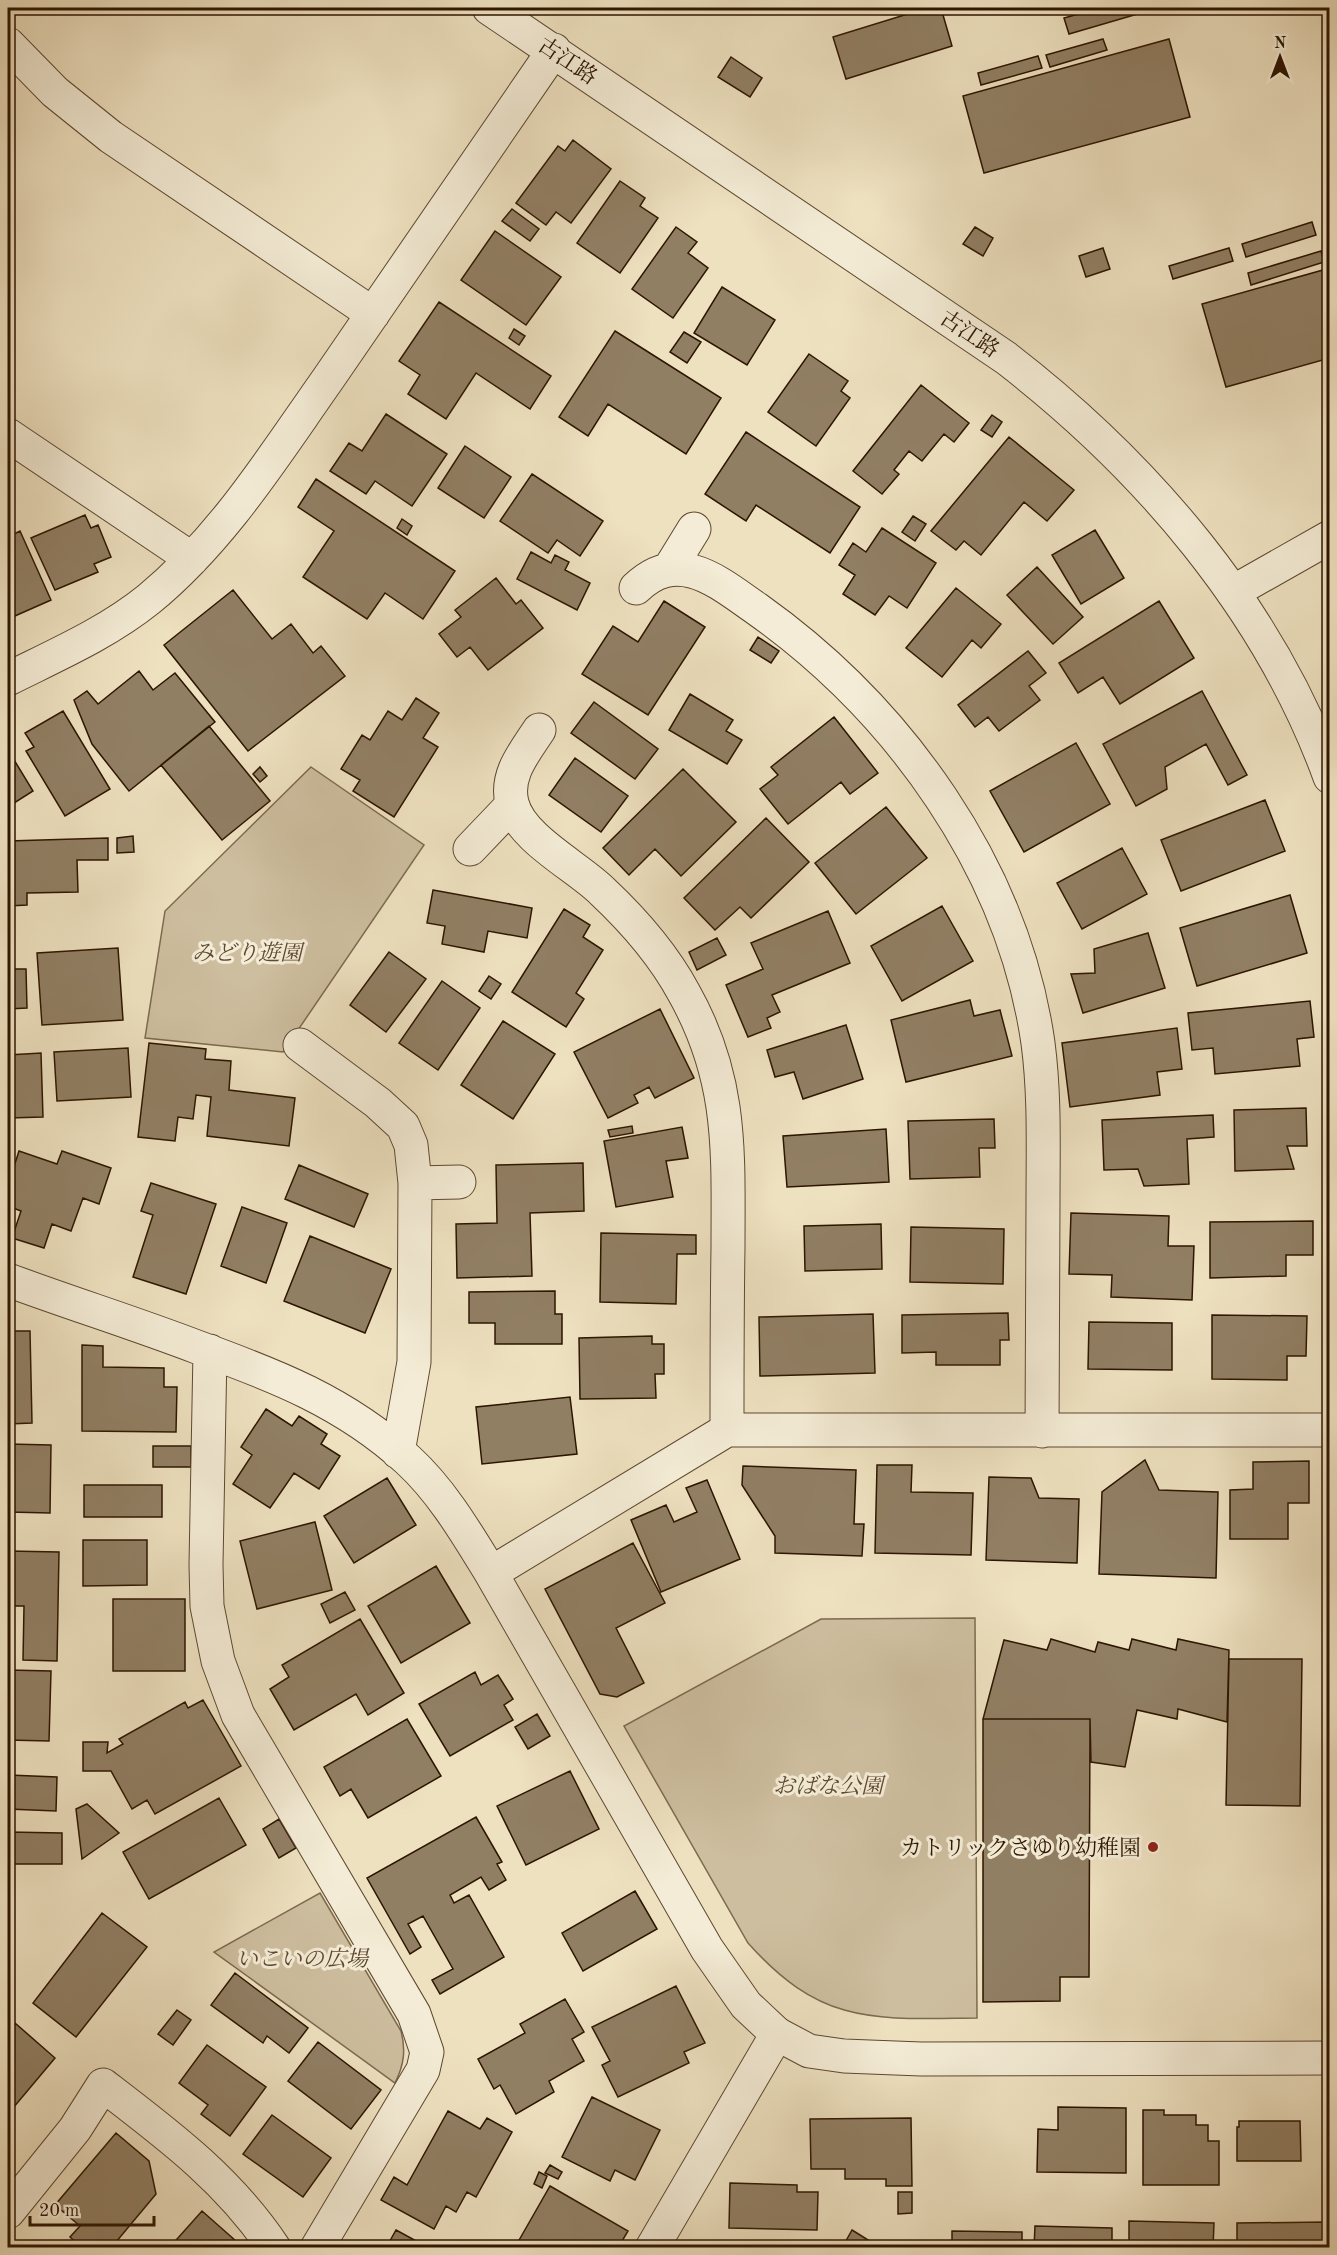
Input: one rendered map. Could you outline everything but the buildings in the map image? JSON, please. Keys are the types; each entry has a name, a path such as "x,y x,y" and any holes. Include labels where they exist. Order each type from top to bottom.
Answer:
{"street":[{"name":"古江路","path":"489,8 1006,358 1060,399 1161,500 1198,542 1233,592 1273,657 1316,740 1329,777"},
{"path":"8,44 55,92 111,137 373,314"},
{"path":"8,679 94,635 147,600 192,559 238,508 554,50"},
{"path":"8,435 192,559"},
{"path":"670,568 694,529"},
{"path":"1233,592 1329,537"},
{"path":"636,588 646,578 670,568 683,568 717,583 789,633 838,675 889,729 935,789 954,818 997,902 1026,987 1036,1028 1041,1072 1042,1431"},
{"path":"540,730 512,776 512,805 518,816 541,842 601,890 655,947 686,996 711,1054 724,1104 728,1144 728,1430"},
{"path":"470,849 512,805"},
{"path":"300,1046 378,1104 403,1126 411,1145 415,1183 414,1362 398,1452"},
{"path":"415,1183 459,1182"},
{"path":"8,1280 210,1351 312,1392 372,1430 410,1461 456,1517 491,1573 708,1949 746,2005 777,2034 809,2051 844,2056 921,2059 1329,2058"},
{"path":"210,1351 207,1596 218,1661 238,1715 414,2014 427,2052 417,2083 317,2247"},
{"path":"491,1573 728,1430 1329,1430"},
{"path":"652,2247 777,2034"},
{"path":"8,2212 75,2129 103,2085 209,2170 257,2222 274,2247"}],"green space":[{"name":"みどり遊園","path":"311,767 424,845 283,1052 145,1038 165,911"},
{"name":"おばな公園","path":"975,1618 977,2018 879,2017 852,2012 826,2003 801,1990 775,1970 748,1943 624,1726 821,1619"},
{"name":"いこいの広場","path":"320,1893 401,2031 403,2057 395,2083 214,1952"}],"place":[{"name":"カトリックさゆり幼稚園","path":"1153,1847"}]}
